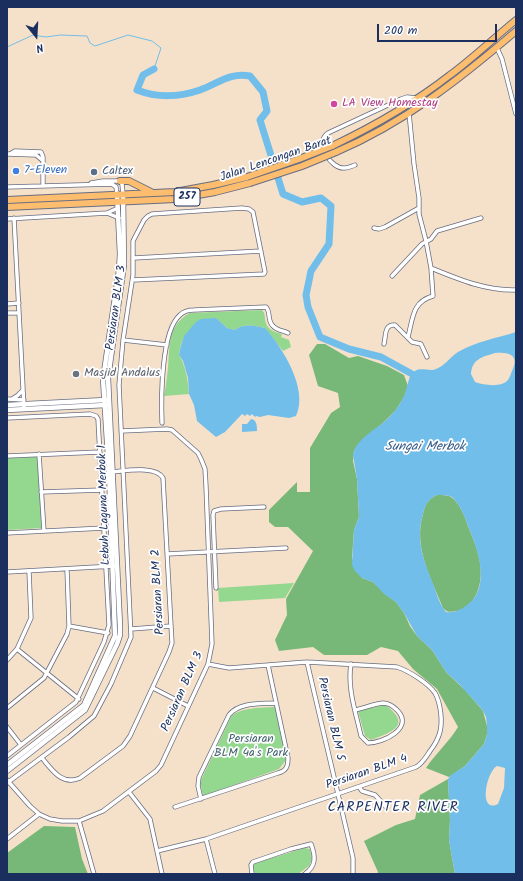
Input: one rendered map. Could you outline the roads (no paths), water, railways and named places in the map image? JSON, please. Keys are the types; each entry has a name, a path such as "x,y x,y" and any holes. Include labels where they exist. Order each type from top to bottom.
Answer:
{"highway":[{"name":"Jalan Lencongan Barat","path":"7,200 152,193 192,189 248,180 332,146 363,131 417,98 450,75 516,20"},
{"name":"Jalan Lencongan Barat","path":"7,207 120,204 192,196 302,166 364,139 410,113 450,86 516,31"},
{"path":"120,181 128,181 152,193"}],"street":[{"path":"497,48 502,59 516,114"},
{"path":"355,166 341,168 328,158 323,142 325,135 401,99 407,97 417,98"},
{"path":"408,337 417,306 424,299 433,296 431,268 419,214 410,113"},
{"path":"8,154 36,155 42,160 43,186"},
{"path":"86,184 103,181 120,181 120,194"},
{"path":"7,187 112,184 116,187 120,194"},
{"name":"Lebuh Laguna Merbok 1","path":"107,403 108,375 124,265 120,194"},
{"path":"107,213 120,204"},
{"name":"Lebuh Laguna Merbok 1","path":"7,771 79,716 88,705 120,635 107,403 103,375 120,270 118,218 120,204"},
{"path":"374,228 379,229 384,227 419,208"},
{"name":"Persiaran BLM 3","path":"121,431 172,430 200,456 203,461 205,474 212,644 208,664 161,765 156,771 103,811 79,821 67,822 54,820 39,814 23,799 8,781 42,758 94,716 130,640 131,629 121,431 119,385 123,340 133,280 134,239 144,220 150,215 235,209 249,209 253,212 265,272 262,275 133,280"},
{"path":"7,218 107,213 118,218"},
{"path":"14,218 24,404"},
{"path":"392,276 422,244 431,239 437,231 481,218"},
{"path":"134,258 261,251"},
{"path":"431,268 479,285 516,290"},
{"path":"7,304 19,303"},
{"path":"162,423 161,394 167,345 172,327 177,318 187,311 194,310 266,307 269,310 270,323 288,333"},
{"path":"7,313 19,313"},
{"path":"384,344 388,327 395,325 412,342 421,344 426,357"},
{"path":"123,340 167,345"},
{"path":"9,399 17,396 23,390"},
{"path":"9,399 24,404"},
{"path":"7,405 107,403"},
{"path":"7,410 24,404"},
{"path":"7,418 94,414 99,421 109,625 108,633 79,699 7,756"},
{"path":"7,456 100,452"},
{"path":"39,454 44,531"},
{"name":"Persiaran BLM 2","path":"42,758 61,779 71,780 80,778 126,743 171,647 168,554 162,476 151,470 111,472"},
{"path":"41,492 102,490"},
{"path":"216,588 214,511 221,509 264,507"},
{"path":"7,533 104,528"},
{"path":"168,554 286,548"},
{"path":"7,572 115,566"},
{"name":"Lebuh Laguna Merbok 1","path":"7,765 75,713 87,700 115,636 115,566"},
{"path":"7,708 36,685 47,674 69,626 67,569"},
{"path":"7,660 17,649 31,618 29,571"},
{"path":"69,626 108,633"},
{"path":"131,629 171,626"},
{"path":"17,649 79,699"},
{"name":"Persiaran BLM 4","path":"157,850 206,839 419,766 438,741 442,725 439,705 435,694 421,681 400,668 392,666 307,662 229,668 208,664"},
{"name":"Persiaran BLM 5","path":"307,662 353,858 353,874"},
{"path":"351,664 350,686 355,710 362,736 368,743 375,742 394,735 399,731 402,724 401,715 389,704 384,703 372,705 355,710"},
{"path":"175,807 286,769 288,758 268,665"},
{"path":"152,688 188,706"},
{"path":"201,799 198,786 199,777 229,715 234,710 241,707 276,703"},
{"path":"7,727 20,745"},
{"path":"359,787 362,791 375,795 387,808"},
{"path":"129,792 150,819 162,874"},
{"path":"7,838 39,814"},
{"path":"79,821 94,874"},
{"path":"206,839 214,874"},
{"path":"252,874 251,865 253,862 311,844 315,860 313,867 305,874"}],"water":[{"path":"216,318 227,328 235,330 242,326 249,326 265,328 272,336 286,357 296,381 299,394 299,405 296,416 289,418 268,415 255,417 252,414 250,416 247,414 245,416 242,414 225,432 216,437 197,421 194,405 189,394 188,378 183,361 179,355 180,349 184,336 196,322 201,319"},
{"name":"Sungai Merbok","path":"516,332 516,874 455,874 449,840 450,820 448,779 451,775 465,766 484,744 487,734 486,717 479,706 446,672 432,650 417,636 396,602 384,594 373,582 362,578 355,571 352,565 354,530 359,517 357,479 353,455 361,440 387,420 397,408 405,395 412,373 420,369 436,369 442,366 458,352 479,343","holes":["495,353 509,354 514,358 514,366 508,380 505,383 497,385 488,385 475,382 471,374 473,365 478,359","437,495 450,496 457,503 464,515 479,557 481,579 479,589 474,598 466,606 457,611 446,612 440,603 424,560 420,542 421,524 426,505 431,498","497,766 505,768 504,788 498,804 492,805 488,803 486,791 487,783 493,770"]},
{"path":"251,419 256,422 257,431 242,432 242,424 247,424"}],"waterway":[{"path":"7,47 33,35 46,37 60,35 87,36 90,43 95,46 128,35 152,41 161,48 154,69"},
{"path":"154,69 143,75 137,90 152,94 168,96 177,95 200,90 230,77 243,75 250,76 263,92 267,111 260,120 283,194 302,202 321,198 331,206 329,244 311,271 306,295 308,307 320,337 349,349 381,357 412,374 419,380"}],"place":[{"name":"LA View Homestay","path":"334,104"},
{"name":"7-Eleven","path":"16,171"},
{"name":"Caltex","path":"94,172"},
{"name":"Masjid Andalus","path":"76,374"}],"district":[{"name":"CARPENTER RIVER","path":"393,809"}],"park label":[{"name":"Persiaran BLM 4a's Park","path":"251,747"}]}
